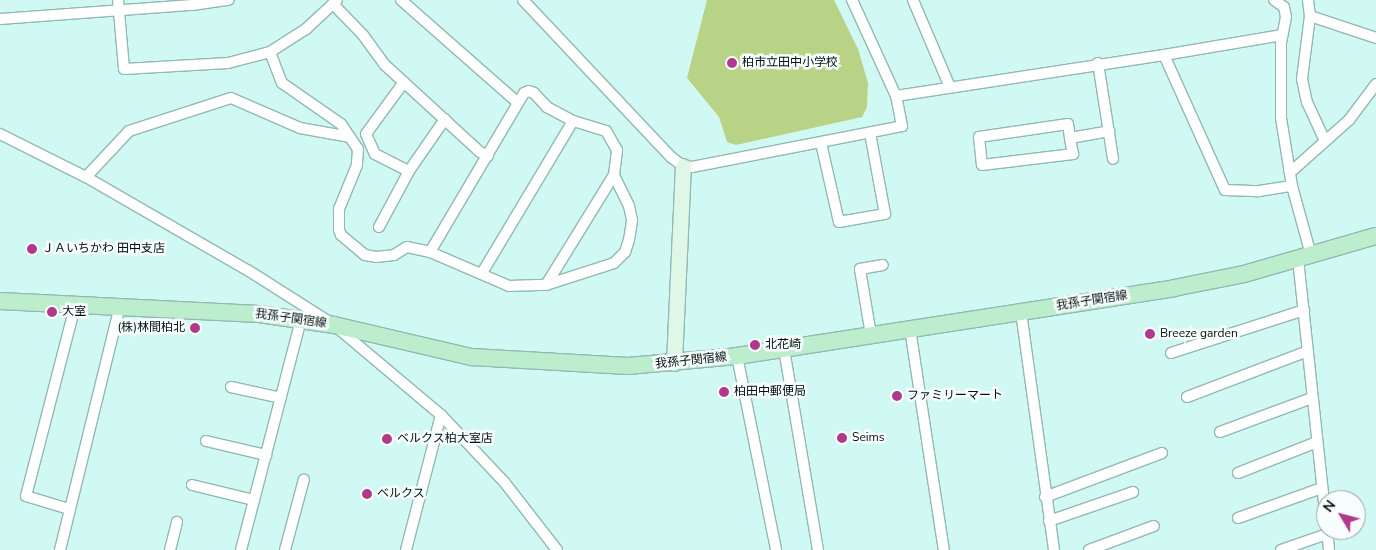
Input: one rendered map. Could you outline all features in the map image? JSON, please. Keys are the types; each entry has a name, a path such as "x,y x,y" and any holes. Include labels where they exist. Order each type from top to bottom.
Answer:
{"main road":[{"name":"我孫子関宿線","path":"0,301 222,311 301,319 472,358 628,366 737,356 1174,288 1244,274 1376,236"}],"street":[{"path":"0,19 118,5 216,3 228,0"},
{"path":"401,0 517,102"},
{"path":"523,0 660,145 683,166 692,168 870,134 902,126 896,96 852,0"},
{"path":"913,0 950,87"},
{"path":"1238,518 1322,488 1304,310 1304,257 1289,170 1280,95 1282,35 1286,17 1284,7 1274,0"},
{"path":"1308,0 1310,16 1302,79 1307,102 1325,141"},
{"path":"118,5 124,69 228,63 270,52 306,30 335,2 385,65 480,152 488,156"},
{"path":"1310,16 1376,38"},
{"path":"896,96 1282,35"},
{"path":"270,52 282,83 341,124 358,149 356,165 339,209 339,230 341,235 365,255 376,257 394,255 407,247 430,252 509,286 546,284 614,262 625,252 630,240 632,220 629,206 614,175"},
{"path":"1164,55 1225,190 1259,191 1292,186"},
{"path":"1098,63 1112,159"},
{"path":"404,82 366,134 376,154 408,171"},
{"path":"1289,170 1294,169 1349,120 1376,84"},
{"path":"430,252 488,156 517,102 524,93 529,91 546,107 573,121 606,131 617,150 614,175 546,284"},
{"path":"86,177 129,131 231,98 300,128 350,137"},
{"path":"379,227 408,171 445,119"},
{"path":"482,273 573,121"},
{"path":"1068,124 1070,138 1073,154 982,165 980,137 1068,124"},
{"path":"1070,138 1109,132"},
{"path":"0,134 86,177 249,271 334,325 441,414 505,483 557,550"},
{"path":"821,143 839,222 885,214 870,134"},
{"path":"674,363 683,166"},
{"path":"871,335 860,269 883,265"},
{"path":"69,509 26,496 76,304"},
{"path":"60,550 120,305"},
{"path":"1171,352 1304,310"},
{"path":"1021,312 1054,550"},
{"path":"241,550 301,319"},
{"path":"910,330 944,550"},
{"path":"784,349 818,550"},
{"path":"1187,397 1308,350"},
{"path":"737,356 776,550"},
{"path":"231,387 281,398"},
{"path":"1220,432 1312,398"},
{"path":"406,550 441,414"},
{"path":"206,441 266,455"},
{"path":"1238,473 1317,442"},
{"path":"1046,497 1162,453"},
{"path":"285,550 304,480"},
{"path":"192,485 254,500"},
{"path":"1049,521 1133,492"},
{"path":"170,550 177,522"},
{"path":"1089,550 1154,526"},
{"path":"1282,550 1316,534"}],"green space":[{"path":"707,0 834,0 858,49 868,83 867,107 862,117 736,145 727,142 719,117 687,78"}],"place":[{"name":"柏市立田中小学校","path":"732,63"},
{"name":"ＪＡいちかわ 田中支店","path":"32,249"},
{"name":"大室","path":"52,312"},
{"name":"(株)林間柏北","path":"195,328"},
{"name":"Breeze garden","path":"1150,334"},
{"name":"北花崎","path":"755,345"},
{"name":"柏田中郵便局","path":"724,392"},
{"name":"ファミリーマート","path":"897,396"},
{"name":"Seims","path":"842,438"},
{"name":"ベルクス柏大室店","path":"387,439"},
{"name":"ベルクス","path":"367,494"}]}
